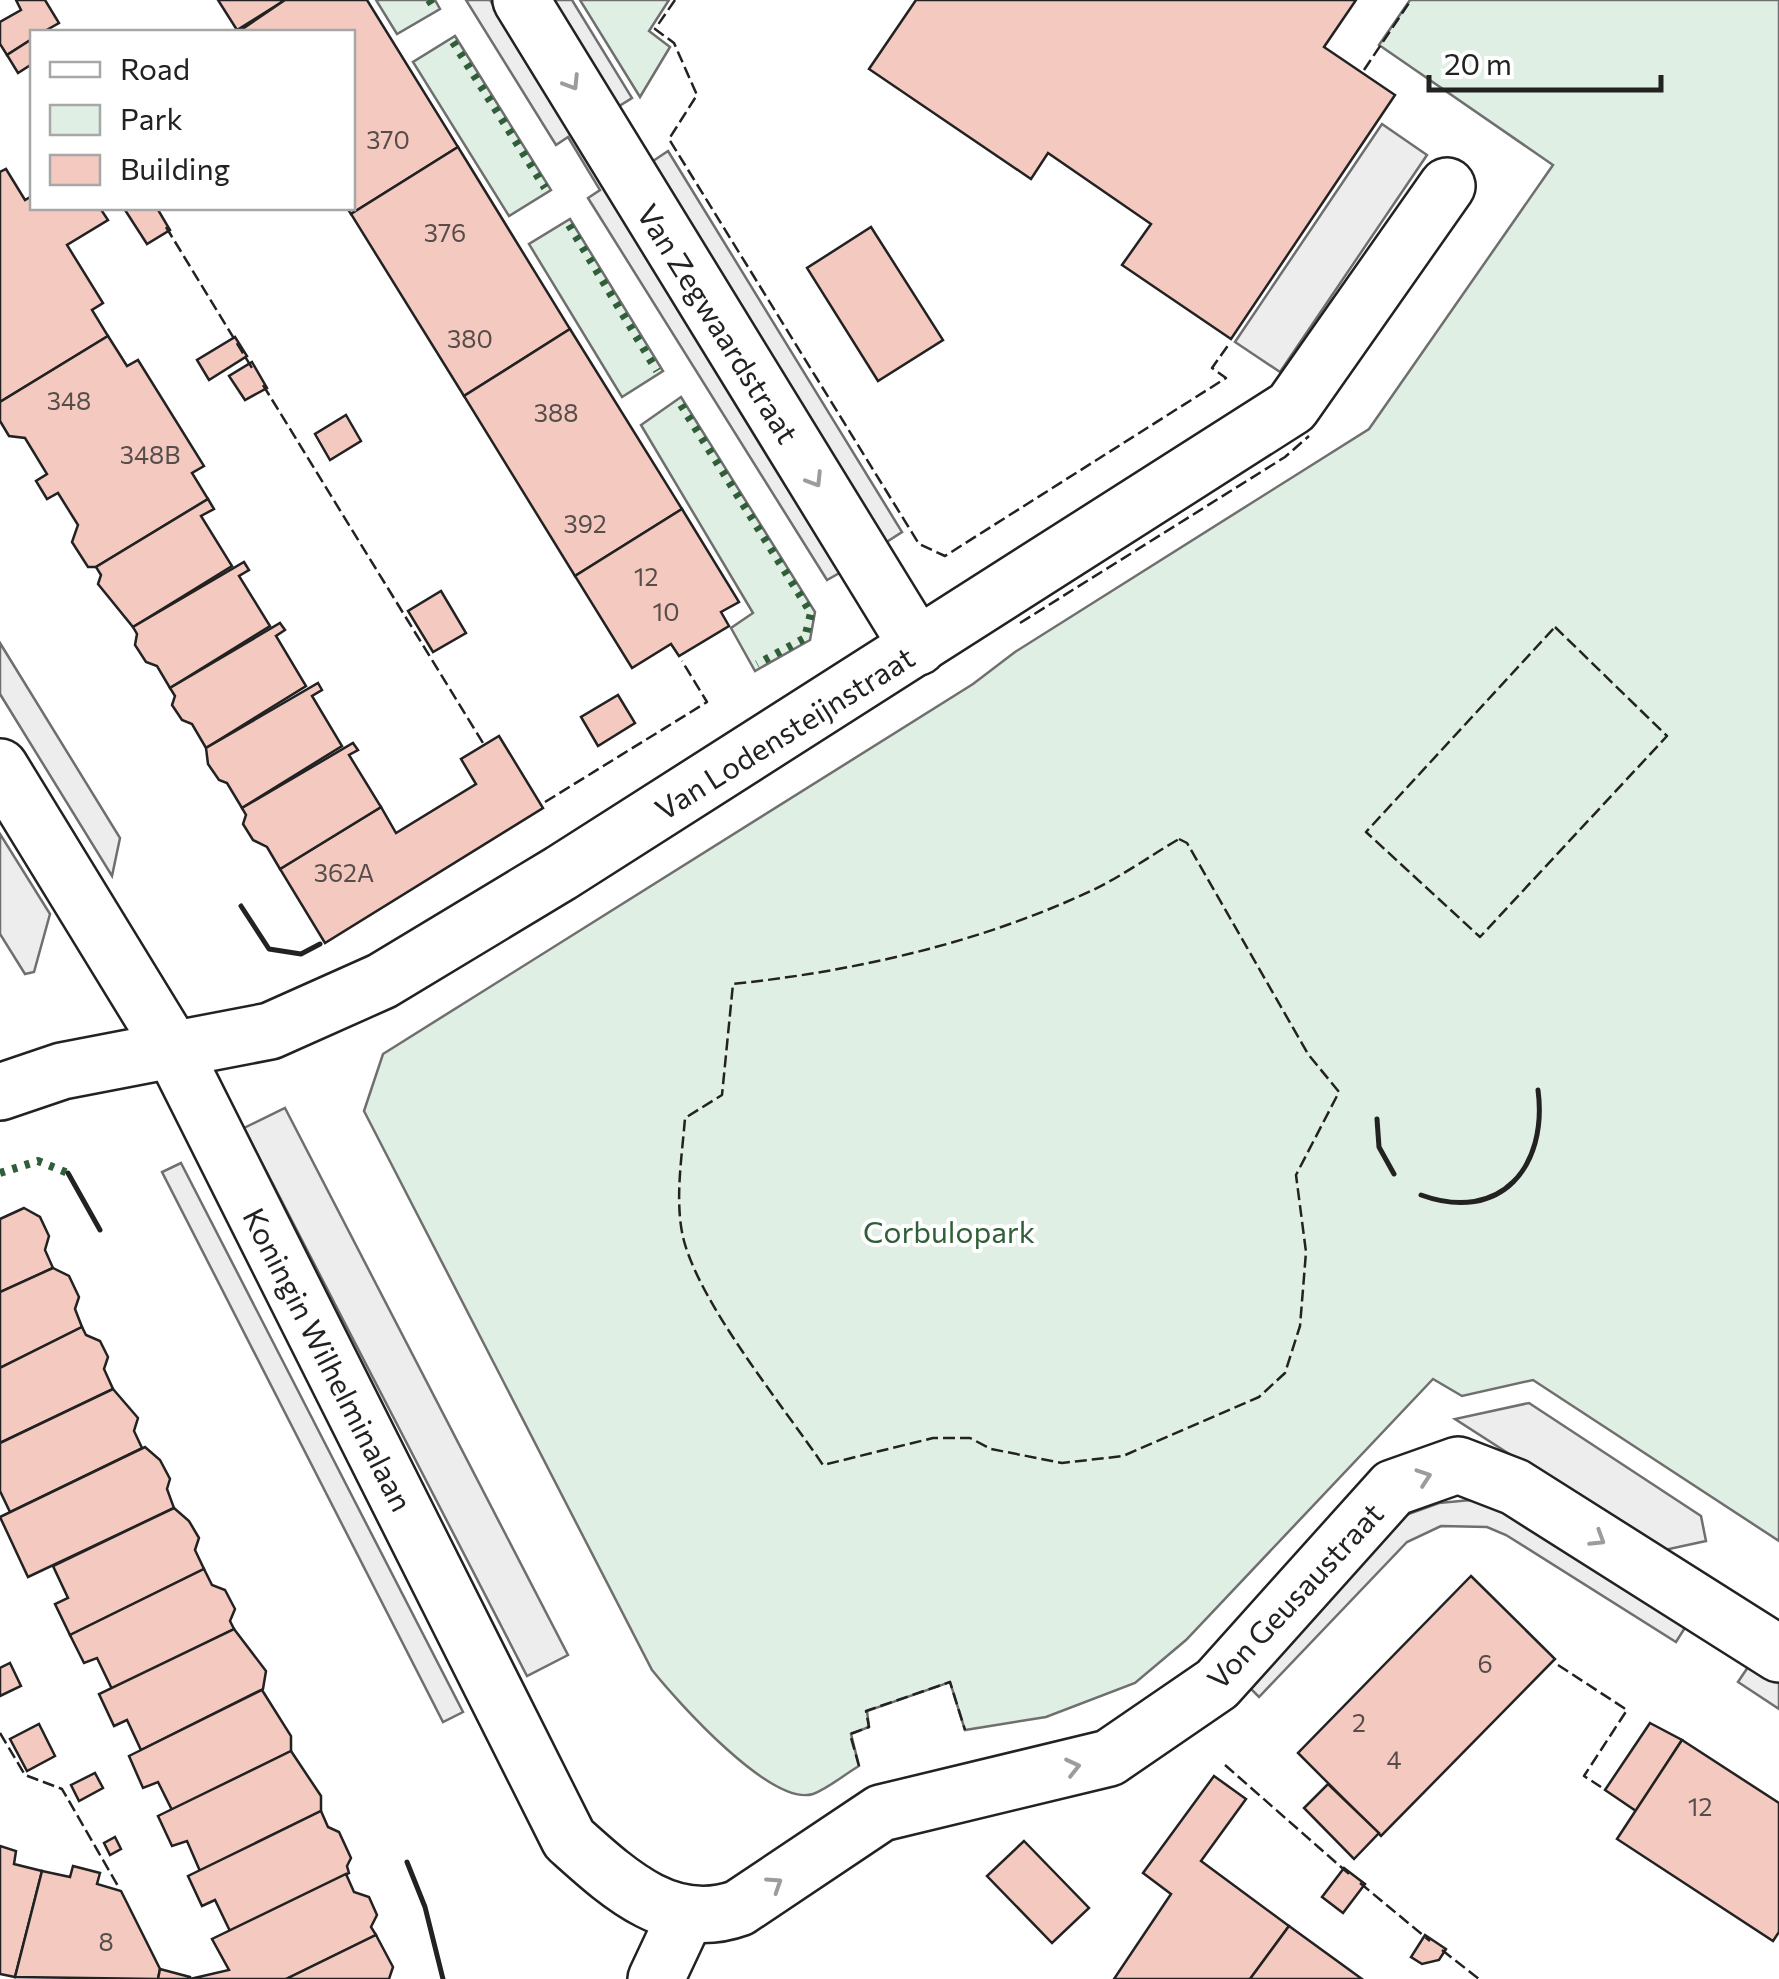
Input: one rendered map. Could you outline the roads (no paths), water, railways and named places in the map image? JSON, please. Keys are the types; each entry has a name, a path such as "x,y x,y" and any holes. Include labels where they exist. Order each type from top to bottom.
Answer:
{"street":[{"name":"Van Zegwaardstraat","path":"521,0 918,647"},
{"name":"Van Lodensteijnstraat","path":"0,1092 62,1072 270,1031 382,980 561,873 1292,407 1447,186"},
{"name":"Koningin Wilhelminalaan","path":"0,767 172,1048 569,1839 630,1893 686,1915"},
{"name":"Von Geusaustraat","path":"686,1915 717,1916 738,1908 881,1813 1109,1758 1217,1684 1393,1488 1458,1465 1516,1487 1779,1654"},
{"path":"656,1979 686,1915"},
{"path":"686,1915 697,1979"}],"park label":[{"name":"Corbulopark","path":"949,1230"}]}
